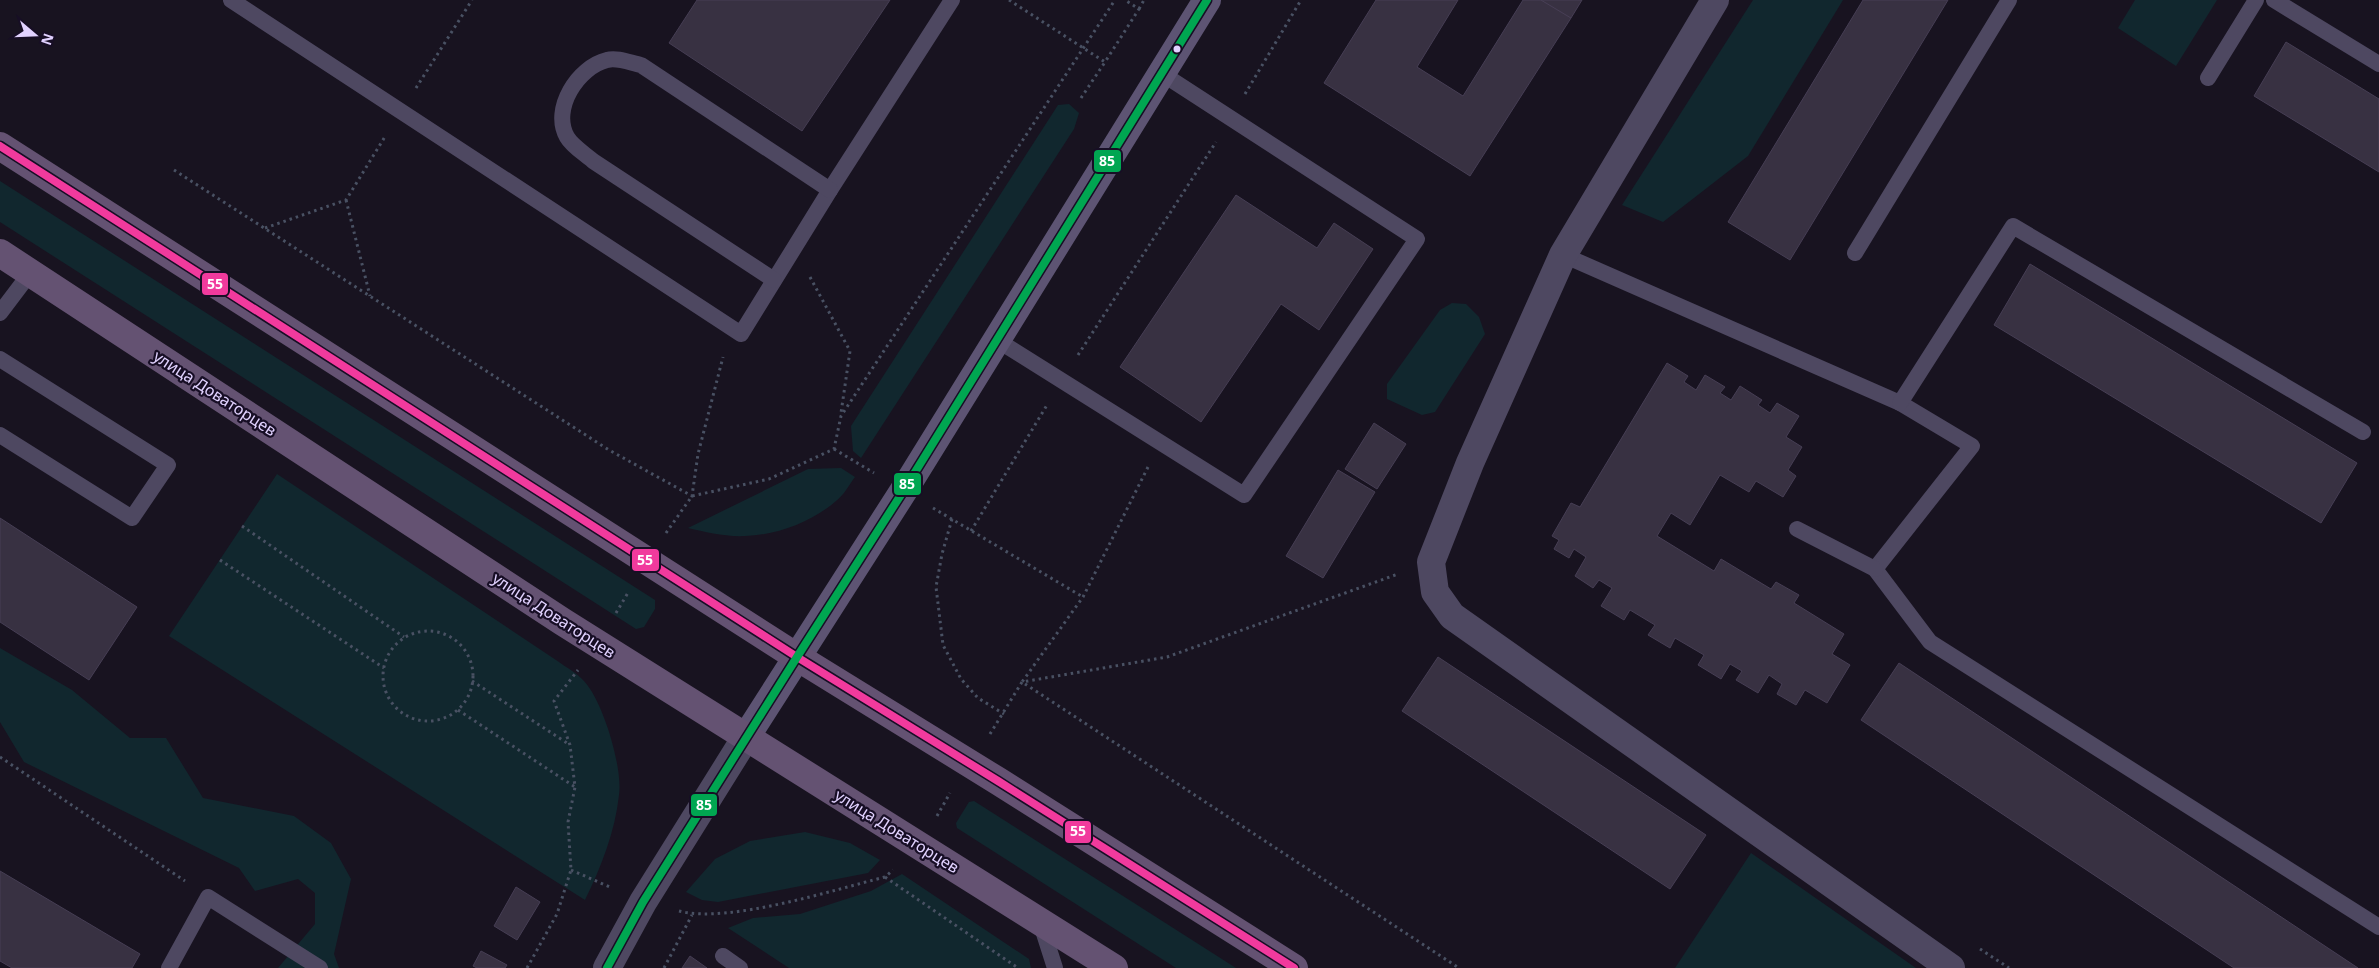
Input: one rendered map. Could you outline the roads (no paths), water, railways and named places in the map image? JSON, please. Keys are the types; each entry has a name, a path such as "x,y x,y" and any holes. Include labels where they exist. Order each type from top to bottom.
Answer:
{"main road":[{"path":"746,737 904,490 1207,0"},
{"path":"0,146 796,657 969,763 1294,968"},
{"name":"улица Доваторцев","path":"0,253 598,643 1114,968"}],"street":[{"path":"1715,0 1563,255 1470,463 1431,562 1435,592 1452,616 1950,968"},
{"path":"607,968 643,902 746,737"}],"lane":[{"path":"231,0 741,334 830,190 952,0"},
{"path":"1855,253 2009,0"},
{"path":"2208,78 2256,0"},
{"path":"2274,0 2379,64"},
{"path":"774,280 592,161 567,137 561,118 567,98 586,71 607,60 641,65 830,190"},
{"path":"997,340 1244,495 1417,239 1161,73"},
{"path":"1900,403 2013,226 2363,432"},
{"path":"1563,255 1900,403 1972,446 1875,569"},
{"path":"0,313 30,272"},
{"path":"0,359 168,465 132,518 0,435"},
{"path":"1797,529 1875,569 1930,642 2379,927"},
{"path":"169,968 208,897 320,968"},
{"path":"1040,921 1055,968"},
{"path":"724,956 740,968"}]}
